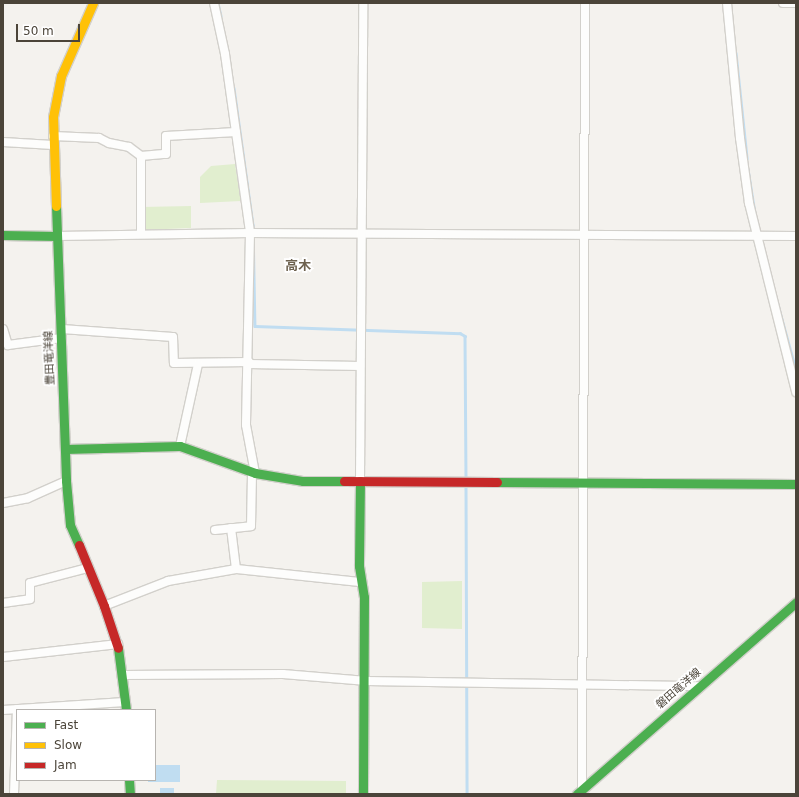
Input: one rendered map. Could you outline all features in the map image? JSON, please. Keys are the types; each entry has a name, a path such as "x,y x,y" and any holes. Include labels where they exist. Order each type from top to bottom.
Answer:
{"street":[{"name":"豊田竜洋線","path":"93,3 61,76 54,110 53,140 62,333 66,481 70,525 104,606 118,644 124,675 125,706"},
{"path":"214,3 225,54 250,233 249,363 246,425 254,472 251,526 215,530"},
{"path":"363,3 360,366 360,582 364,597 363,794"},
{"path":"580,793 582,685 585,3"},
{"path":"727,3 740,138 755,236 796,392"},
{"path":"783,3 796,3"},
{"path":"3,142 99,138 108,143 129,147 141,156 166,154 166,136 236,132"},
{"path":"141,156 141,234"},
{"path":"3,235 57,236 250,233 796,236"},
{"path":"3,329 8,345 62,333 173,337 174,363 198,364 203,361 360,366"},
{"path":"180,446 198,364"},
{"path":"65,449 146,445 180,446 254,472 303,481 796,484"},
{"path":"3,503 28,498 66,481"},
{"path":"231,528 236,569"},
{"path":"3,603 30,600 30,583 88,568"},
{"path":"104,606 168,580 236,569 360,582"},
{"name":"磐田竜洋線","path":"580,793 796,603"},
{"path":"3,657 118,644"},
{"path":"124,675 283,674 363,681 700,686"},
{"path":"17,709 125,706"},
{"path":"3,710 16,709"},
{"path":"14,794 16,737"},
{"path":"130,781 130,794"}],"green space":[{"path":"235,164 241,201 200,203 200,177 211,166"},
{"path":"191,206 191,228 141,230 141,207"},
{"path":"462,581 462,629 422,628 422,582"},
{"path":"217,780 346,781 346,794 216,794"}],"water":[{"path":"156,765 180,765 180,782 148,782 156,781"},
{"path":"160,788 174,788 174,794 160,794"}],"waterway":[{"path":"218,3 221,16"},
{"path":"736,53 747,158"},
{"path":"234,88 253,225 255,326 460,333 465,336 466,479"},
{"path":"748,169 755,213"},
{"path":"777,301 796,370"},
{"path":"466,486 467,794"}],"traffic: fast":[{"path":"56,206 66,481 70,525 79,545"},
{"path":"3,235 57,236"},
{"path":"65,449 180,446 255,473 303,481 344,481"},
{"path":"360,481 359,566 364,597 363,794"},
{"path":"497,482 796,484"},
{"path":"577,794 796,602"},
{"path":"118,648 126,709"},
{"path":"129,781 130,794"}],"traffic: slow":[{"path":"56,206 53,117 61,76 93,3"}],"traffic: jam":[{"path":"344,481 497,482"},
{"path":"79,545 104,606 118,648"}],"district":[{"name":"高木","path":"298,266"}]}
